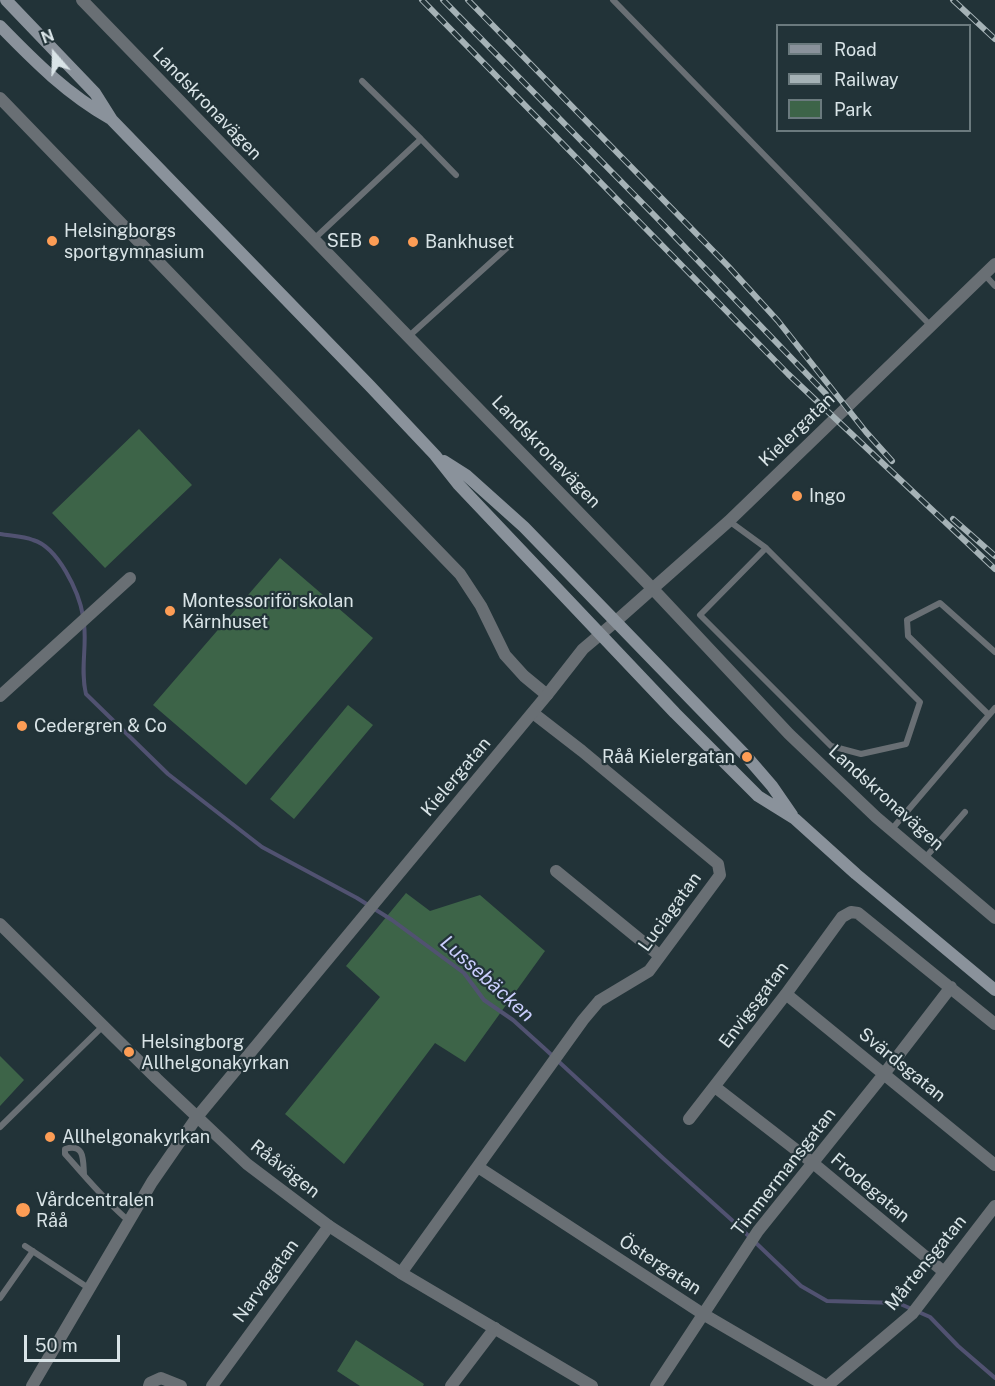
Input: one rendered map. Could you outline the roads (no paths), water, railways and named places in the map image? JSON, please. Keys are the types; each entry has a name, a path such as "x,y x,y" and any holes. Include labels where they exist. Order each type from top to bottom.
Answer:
{"main road":[{"path":"6,0 95,93 112,120 370,386 435,455 458,484 675,713 758,796 795,819 856,874 995,990"},
{"path":"0,26 83,103 112,120"},
{"path":"435,455 466,475 524,527 747,756 795,819"}],"street":[{"name":"Landskronavägen","path":"81,0 652,588 789,734 876,817 995,918"},
{"path":"0,98 460,574 481,606 505,655 547,696"},
{"name":"Kielergatan","path":"32,1386 152,1182 197,1118 547,696 583,649 729,521 995,264"},
{"path":"0,696 130,578"},
{"name":"Luciagatan","path":"401,1273 599,1001 649,971 720,875 718,864 533,713"},
{"path":"556,871 660,956"},
{"name":"Envigsgatan","path":"689,1119 842,917 848,913 858,914 951,987"},
{"name":"Rååvägen","path":"0,924 197,1118 247,1164 329,1226 401,1273 592,1386"},
{"path":"951,987 995,1024"},
{"name":"Timmermansgatan","path":"656,1386 758,1232 951,987"},
{"name":"Svärdsgatan","path":"786,993 995,1165"},
{"name":"Frodegatan","path":"715,1087 813,1163 944,1272"},
{"name":"Östergatan","path":"478,1167 703,1314 826,1386"},
{"name":"Mårtensgatan","path":"826,1386 912,1314 995,1206"},
{"name":"Narvagatan","path":"212,1386 329,1226"},
{"path":"451,1386 495,1328"},
{"path":"149,1386 150,1383 160,1378 181,1386"}],"lane":[{"path":"613,0 930,325"},
{"path":"362,81 456,175"},
{"path":"314,239 421,140"},
{"path":"408,337 509,246"},
{"path":"984,274 995,286"},
{"path":"729,521 766,548 920,702 906,744 861,753 831,746 700,615 766,548"},
{"path":"988,715 908,636 907,620 940,603 995,652"},
{"path":"892,829 995,708"},
{"path":"925,858 966,812"},
{"path":"0,1126 104,1025"},
{"path":"84,1175 129,1221"},
{"path":"25,1246 90,1289"},
{"path":"0,1298 33,1251"}],"waterway":[{"name":"Lussebäcken","path":"0,534 29,539 42,544 51,551 72,583 83,616"},
{"name":"Lussebäcken","path":"84,624 86,694 168,774 262,847 357,898 392,920 464,973 484,1000 513,1020 801,1286 827,1301 898,1303 930,1317 958,1346 995,1378"}],"railway":[{"path":"422,0 788,374 995,569"},
{"path":"443,0 826,394"},
{"path":"468,0 728,266 778,321 866,432 892,461"},
{"path":"953,0 995,39"},
{"path":"953,519 995,556"}],"place":[{"name":"Helsingborgs sportgymnasium","path":"52,241"},
{"name":"SEB","path":"374,241"},
{"name":"Bankhuset","path":"413,242"},
{"name":"Ingo","path":"797,496"},
{"name":"Montessoriförskolan Kärnhuset","path":"170,611"},
{"name":"Cedergren & Co","path":"22,726"},
{"name":"Råå Kielergatan","path":"747,757"},
{"name":"Helsingborg Allhelgonakyrkan","path":"129,1052"},
{"name":"Allhelgonakyrkan","path":"50,1137"},
{"name":"Vårdcentralen Råå","path":"23,1210"}]}
